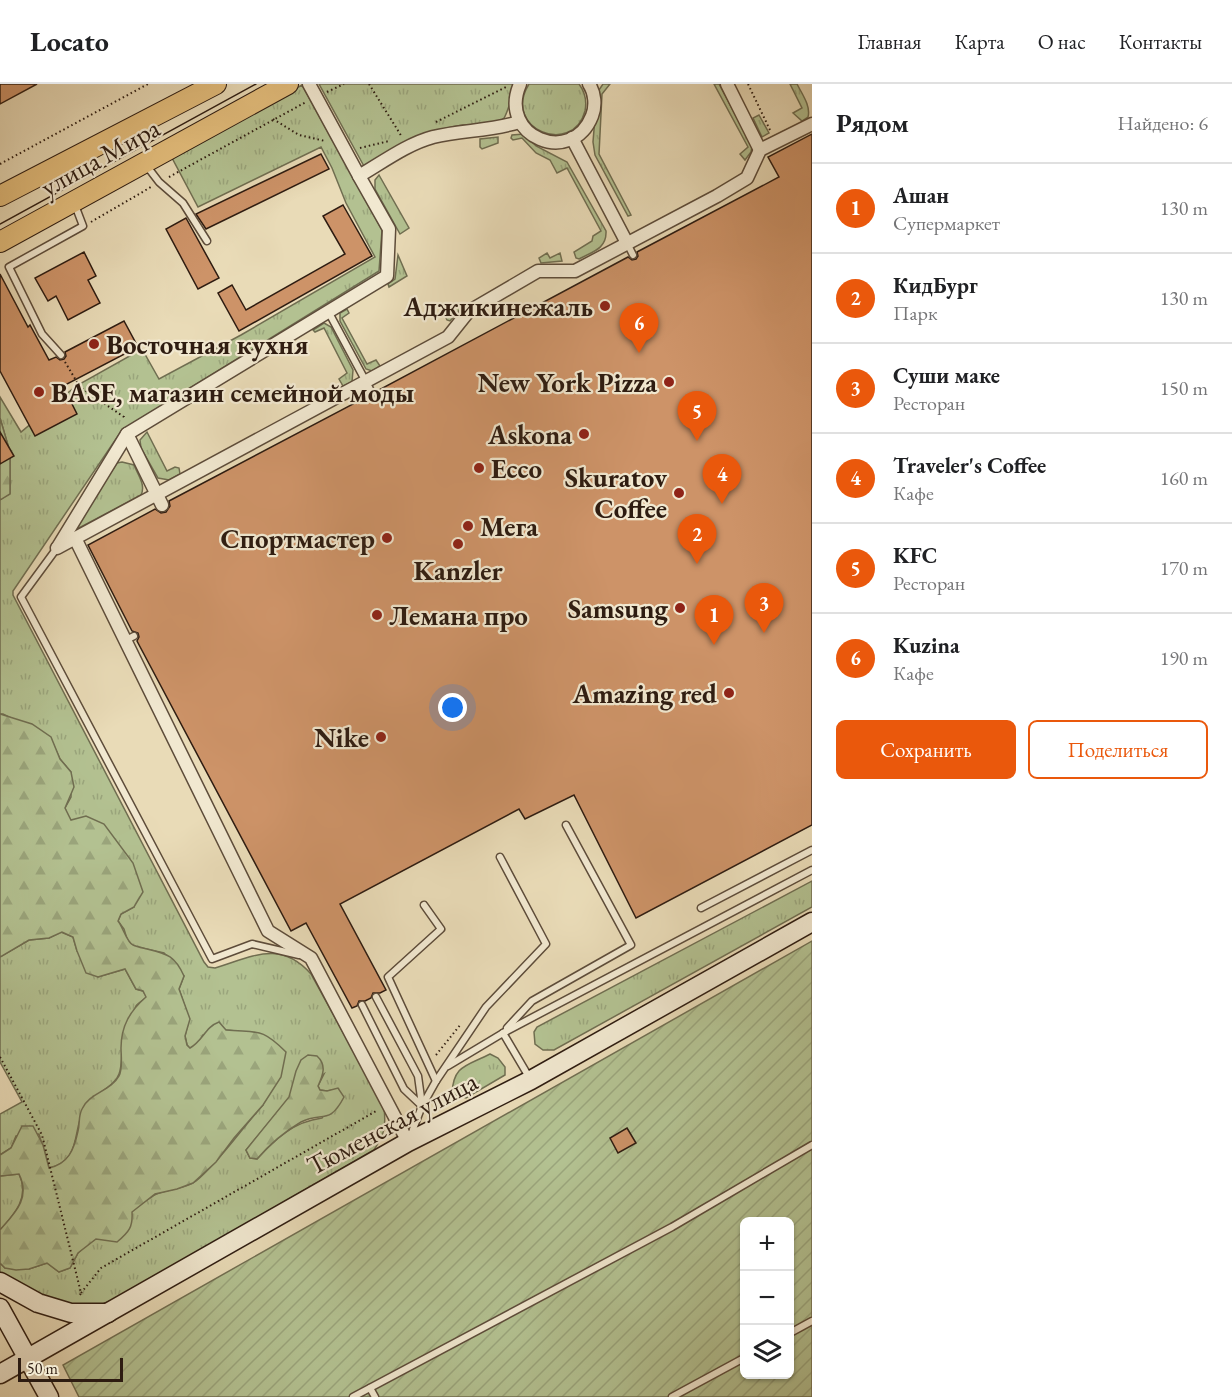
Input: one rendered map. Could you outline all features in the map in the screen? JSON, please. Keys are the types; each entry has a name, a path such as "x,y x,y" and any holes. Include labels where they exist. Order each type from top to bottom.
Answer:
{"main road":[{"name":"улица Мира","path":"0,196 216,84"},
{"name":"улица Мира","path":"0,242 288,84"}],"street":[{"path":"57,548 127,434 387,276 389,229 309,84"},
{"path":"520,84 515,98 515,110 519,122 527,131 543,140 561,142 582,132 589,122 594,111 590,84"},
{"path":"727,84 760,150"},
{"path":"359,176 408,147 432,137 502,128 519,122"},
{"path":"57,548 75,537 160,500 365,381 448,337 468,312 538,271 575,271 630,249 747,178 760,150 812,124"},
{"path":"572,138 630,249"},
{"path":"127,434 160,500"},
{"path":"75,537 130,638 268,931 311,958 408,1142"},
{"name":"Тюменская улица","path":"0,1374 408,1142 531,1080 812,922"},
{"path":"0,1282 38,1303 71,1313 110,1313"},
{"path":"0,1308 49,1397"}],"lane":[{"path":"144,163 159,182 183,203 207,241"},
{"path":"61,355 42,334 9,267 83,226 74,202"},
{"path":"328,311 372,393"},
{"path":"57,548 21,597 212,959 252,944 311,958"},
{"path":"503,1033 532,1002 631,945 566,825"},
{"path":"701,908 812,850"},
{"path":"408,1142 422,1106 486,1007 546,944 500,857"},
{"path":"445,1068 503,1033 812,870"},
{"path":"424,905 441,929 388,977 436,1082"},
{"path":"376,997 418,1076 422,1106"},
{"path":"362,1005 404,1089 422,1106"},
{"path":"503,1033 531,1080"},
{"path":"353,1397 672,1227 812,1146"},
{"path":"794,1330 812,1321"},
{"path":"672,1397 740,1360"},
{"path":"370,1388 375,1397"}],"path":[{"path":"0,164 148,84"},
{"path":"83,226 273,119 344,84"},
{"path":"273,119 299,135 355,149 403,138 369,84"},
{"path":"433,123 503,90 508,84"},
{"path":"748,84 776,142"},
{"path":"61,355 80,387 124,417"},
{"path":"428,1065 464,1020"},
{"path":"0,1057 42,1136 81,1293"},
{"path":"71,1313 81,1293 101,1268 389,1104"}],"green space":[{"path":"319,84 517,84 505,116 500,121 490,124 449,127 423,135 400,146 365,168"},
{"path":"529,84 579,84 586,104 578,125 567,133 555,135 542,132 531,124 524,114 523,100"},
{"path":"603,84 610,84 602,94 599,154 631,215 628,216 595,155 593,142 597,93"},
{"path":"714,84 719,84 752,146 745,160 740,154 748,147"},
{"path":"790,84 797,84 807,104 808,117 802,121 793,113 802,108"},
{"path":"302,85 382,230 379,271 122,430 13,591 13,595 204,962 208,967 215,968 253,956 277,954 299,963 311,974 384,1107 385,1125 374,1150 117,1298 88,1310 77,1311 0,1276 0,1263 5,1268 29,1269 47,1263 59,1272 70,1268 78,1253 86,1245 144,1202 158,1193 196,1181 263,1105 236,1031 226,1030 203,1035 199,1043 190,1049 187,1045 185,1036 189,1019 179,989 184,976 164,953 133,946 128,942 124,929 118,921 121,914 134,907 67,815 65,808 71,797 71,772 60,759 50,737 0,714 0,500 10,493 10,452 0,418 0,397 21,432 76,386 142,349 159,379 241,335 375,257 346,203 321,147 198,207 171,156","holes":["324,1074 318,1086 320,1090 338,1089 322,1118 294,1127 271,1144 257,1159 250,1158 246,1150 290,1097"]},
{"path":"759,115 769,133 762,137 753,118"},
{"path":"524,134 536,146 567,162 606,231 604,242 594,252 579,259 576,258 574,252 592,241 593,236 601,231 567,168 557,173 550,160 536,153 522,138 513,140 511,138 512,135"},
{"path":"498,137 498,143 482,149 480,147 480,139"},
{"path":"379,175 409,228 400,234 375,189 375,180"},
{"path":"547,253 550,258 560,253 562,261 541,263 539,258"},
{"path":"398,255 407,276 389,287 388,284 395,279"},
{"path":"460,303 462,307 450,321 447,320 443,312"},
{"path":"347,309 349,313 342,318 367,364 376,360 380,366 372,371 366,369 340,321 340,313"},
{"path":"324,323 331,327 353,370 352,382 343,386 339,379 347,373 324,328 315,332 313,330"},
{"path":"0,418 10,452 10,494 0,500"},
{"path":"147,432 167,471 175,467 179,468 180,474 169,480 158,478 141,448 140,440"},
{"path":"117,463 134,465 142,484 141,495 79,528 77,523"},
{"path":"0,714 32,724 51,737 60,759 71,772 74,787 65,808 71,820 86,816 104,824 133,863 143,892 134,907 121,914 118,921 131,944 166,954 181,969 184,976 179,989 190,1019 185,1036 187,1045 190,1048 210,1027 219,1022 226,1030 259,1033 271,1038 286,1052 281,1077 263,1105 216,1162 193,1183 155,1194 132,1212 129,1229 117,1242 96,1239 78,1253 70,1268 59,1272 47,1263 29,1269 16,1270 5,1268 0,1263 0,1230 20,1205 23,1190 19,1174 0,1176 0,1155 11,1148 22,1126 33,1126 43,1145 49,1168 65,1160 74,1144 80,1115 85,1104 111,1085 119,1076 121,1040 125,1026 131,1013 146,997 143,991 136,989 125,969 98,977 86,973 73,937 62,932 49,938 29,940 0,957"},
{"path":"812,881 812,907 554,1050 543,1050 535,1044 534,1032 537,1027"},
{"path":"61,932 73,937 77,951 98,977 125,969 136,989 143,991 147,997 137,1005 132,1015 122,1047 121,1068 117,1079 92,1099 84,1109 67,1159 49,1168 39,1134 16,1136 11,1148 0,1155 0,1114 22,1102 0,1062 0,957 29,940 49,938"},
{"path":"812,941 812,1397 79,1397 63,1365"},
{"path":"490,1054 498,1058 505,1067 505,1075 466,1098 452,1094 458,1072 468,1064"},
{"path":"308,1055 317,1056 322,1063 323,1074 318,1086 320,1090 338,1088 344,1097 339,1106 329,1115 301,1122 277,1139 257,1159 250,1158 246,1150 289,1097 296,1071 301,1060"},
{"path":"19,1174 23,1190 22,1198 16,1211 0,1230 0,1176"}],"building":[{"path":"0,84 37,84 0,104"},
{"name":"Мега","path":"812,134 812,825 636,918 574,795 525,819 519,809 340,904 386,990 373,993 371,998 359,1001 357,1006 352,1008 306,923 291,931 137,641 138,633 132,631 88,545 155,509 161,513 166,512 170,506 169,501 368,396 375,397 377,391 628,257 632,260 636,259 637,252 779,177 768,157"},
{"path":"321,154 329,169 206,229 196,214"},
{"path":"343,205 372,256 239,331 218,293 232,285 246,310 345,254 323,216"},
{"path":"186,218 219,278 198,289 166,229"},
{"path":"84,252 96,276 88,280 100,303 68,320 56,296 48,301 35,278"},
{"path":"0,274 28,327 30,325 49,360 56,357 60,360 64,359 65,352 124,321 138,347 63,386 77,414 35,436 0,371"},
{"path":"0,432 14,456 0,464"},
{"path":"627,1128 636,1143 618,1153 610,1138"}],"tram line":[{"path":"0,224 256,84"}],"place":[{"name":"Аджикинежаль","path":"605,306"},
{"name":"Восточная кухня","path":"94,344"},
{"name":"Kuzina","path":"639,353"},
{"name":"New York Pizza","path":"669,382"},
{"name":"BASE, магазин семейной моды","path":"39,392"},
{"name":"Askona","path":"584,434"},
{"name":"KFC","path":"697,441"},
{"name":"Ecco","path":"479,468"},
{"name":"Skuratov Coffee","path":"679,493"},
{"name":"Traveler's Coffee","path":"722,504"},
{"name":"Мега","path":"468,526"},
{"name":"Спортмастер","path":"387,538"},
{"name":"Kanzler","path":"458,544"},
{"name":"КидБург","path":"697,564"},
{"name":"Samsung","path":"680,608"},
{"name":"Лемана про","path":"377,615"},
{"name":"Суши маке","path":"764,633"},
{"name":"Ашан","path":"714,645"},
{"name":"Amazing red","path":"729,693"},
{"name":"Nike","path":"381,737"}]}
